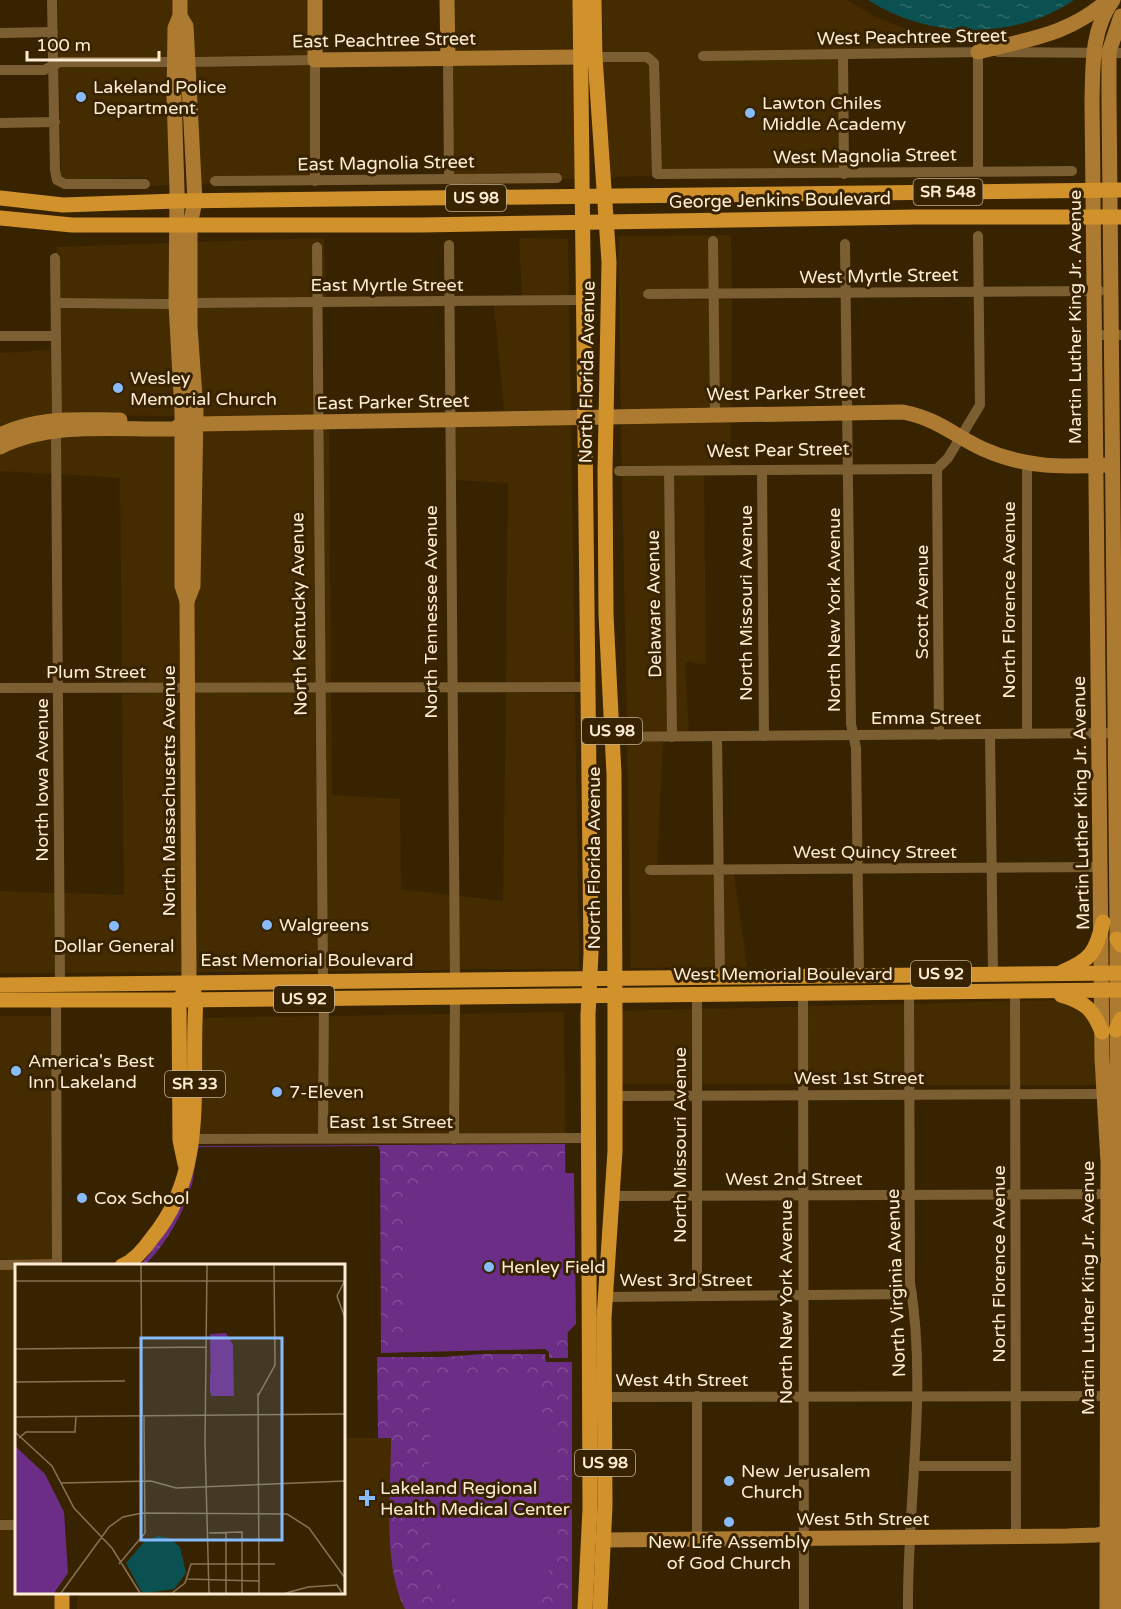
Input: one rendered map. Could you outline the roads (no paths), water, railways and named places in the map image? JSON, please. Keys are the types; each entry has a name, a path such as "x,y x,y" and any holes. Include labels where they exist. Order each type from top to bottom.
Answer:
{"main road":[{"name":"North Massachusetts Avenue","path":"180,0 180,16 176,28 195,201 183,225"},
{"path":"315,0 315,60"},
{"path":"447,0 448,59"},
{"name":"North Florida Avenue","path":"580,0 607,222 609,292 605,417 606,615 613,737 615,1096 612,1196 605,1297 604,1540 600,1609"},
{"name":"North Florida Avenue","path":"585,1609 590,1509 588,1108 590,977 582,197 588,57 594,0"},
{"path":"978,52 1057,32 1088,18 1108,0"},
{"name":"Martin Luther King Jr. Avenue","path":"1113,0 1098,31 1094,51 1094,216 1102,291 1116,335 1109,465 1112,866 1119,942 1113,973 1114,1094 1108,1162 1115,1194 1114,1396 1119,1609"},
{"name":"Martin Luther King Jr. Avenue","path":"1112,734 1117,600 1109,465 1094,335 1116,217 1115,52 1121,16"},
{"name":"East Peachtree Street","path":"315,60 588,57"},
{"name":"North Massachusetts Avenue","path":"181,62 177,201 183,225 183,303 193,586 187,601 189,981"},
{"name":"George Jenkins Boulevard","path":"604,196 1116,190"},
{"name":"US 98","path":"0,198 63,205 177,201 604,196"},
{"name":"George Jenkins Boulevard","path":"583,223 1116,217"},
{"name":"US 98","path":"0,218 49,225 583,223"},
{"name":"West Parker Street","path":"605,417 845,411 915,414 938,423 961,436"},
{"name":"East Parker Street","path":"0,435 30,423 56,425 174,419 189,424 605,417"},
{"name":"East Parker Street","path":"0,447 56,425"},
{"path":"961,436 981,449 1027,465 1109,465"},
{"name":"Martin Luther King Jr. Avenue","path":"1112,866 1102,922 1113,973"},
{"path":"1058,974 1078,965 1097,947 1102,922"},
{"name":"West Memorial Boulevard","path":"614,977 1113,973"},
{"name":"East Memorial Boulevard","path":"0,1000 58,992 189,981 614,977"},
{"name":"SR 33","path":"126,1264 145,1247 170,1216 180,1192 194,1139 196,1000 189,981"},
{"name":"SR 33","path":"186,1168 180,1140 179,1000 189,981"},
{"name":"East Memorial Boulevard","path":"0,985 58,992 179,1000 589,995"},
{"name":"West Memorial Boulevard","path":"589,995 1113,990"},
{"path":"1050,992 1087,1004 1096,1015 1113,1027"},
{"path":"588,1108 595,1131 594,1270 597,1285 605,1297"},
{"path":"590,1509 604,1540"},
{"name":"Martin Luther King Jr. Avenue","path":"1107,1609 1116,1531"},
{"name":"West 5th Street","path":"604,1540 1016,1537 1116,1531"}],"street":[{"path":"52,0 57,180 65,184 145,184"},
{"path":"0,33 53,32"},
{"path":"978,52 978,171"},
{"name":"West Peachtree Street","path":"704,56 1115,52"},
{"path":"843,55 844,174"},
{"name":"West Magnolia Street","path":"588,57 647,57 654,63 657,174 1072,171"},
{"path":"448,59 449,179"},
{"path":"315,60 315,181"},
{"name":"East Peachtree Street","path":"0,70 44,70 60,62 315,60"},
{"path":"0,123 54,122"},
{"name":"East Magnolia Street","path":"215,181 557,178"},
{"path":"937,469 948,458 980,405 978,236"},
{"path":"713,241 715,413"},
{"name":"North Tennessee Avenue","path":"449,244 455,979"},
{"name":"North New York Avenue","path":"845,244 845,411 848,468 851,724 856,748 859,975"},
{"name":"North Kentucky Avenue","path":"317,247 323,980"},
{"name":"North Iowa Avenue","path":"55,258 58,688 57,1264"},
{"name":"West Myrtle Street","path":"648,294 1102,291"},
{"name":"East Myrtle Street","path":"56,303 584,300"},
{"path":"1094,335 1116,335"},
{"path":"0,336 56,336"},
{"name":"North Florence Avenue","path":"1027,465 1027,734"},
{"name":"West Pear Street","path":"619,471 937,469"},
{"name":"Scott Avenue","path":"937,469 939,735"},
{"name":"North Missouri Avenue","path":"762,470 764,736"},
{"name":"Delaware Avenue","path":"669,471 672,737"},
{"name":"Plum Street","path":"0,688 587,687"},
{"name":"Emma Street","path":"588,737 1112,734"},
{"path":"990,735 993,974"},
{"path":"717,736 720,976"},
{"name":"West Quincy Street","path":"650,870 1112,866"},
{"name":"North Florence Avenue","path":"1015,992 1016,1537"},
{"name":"North Virginia Avenue","path":"908,1609 917,1322 912,1294 909,1194 909,993"},
{"name":"North Missouri Avenue","path":"697,994 695,1095 697,1296"},
{"name":"North New York Avenue","path":"803,994 804,1609"},
{"path":"454,1139 455,997"},
{"path":"323,1138 324,999"},
{"name":"West 1st Street","path":"615,1096 1114,1094"},
{"name":"East 1st Street","path":"194,1139 588,1138"},
{"name":"West 2nd Street","path":"612,1196 1115,1194"},
{"name":"West 3rd Street","path":"605,1297 912,1294"},
{"path":"697,1396 697,1540"},
{"name":"West 4th Street","path":"604,1397 1114,1396"},
{"path":"914,1466 1016,1466"}],"water":[{"path":"868,0 1074,0 1025,23 971,30 944,28 917,22 892,13"}],"place":[{"name":"Lakeland Police Department","path":"81,97"},
{"name":"Lawton Chiles Middle Academy","path":"750,113"},
{"name":"Wesley Memorial Church","path":"118,388"},
{"name":"Walgreens","path":"267,925"},
{"name":"Dollar General","path":"114,926"},
{"name":"America's Best Inn Lakeland","path":"16,1071"},
{"name":"7-Eleven","path":"277,1092"},
{"name":"Cox School","path":"82,1198"},
{"name":"Henley Field","path":"489,1267"},
{"name":"New Jerusalem Church","path":"729,1481"},
{"name":"Lakeland Regional Health Medical Center","path":"367,1498"},
{"name":"New Life Assembly of God Church","path":"729,1522"}]}
